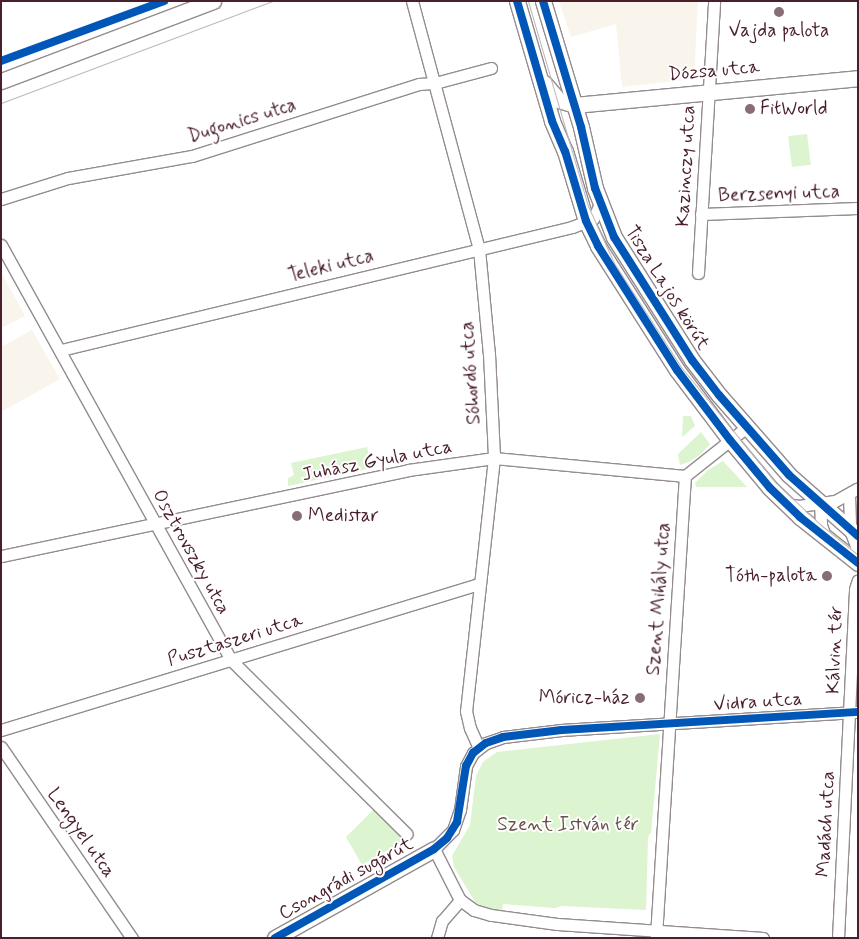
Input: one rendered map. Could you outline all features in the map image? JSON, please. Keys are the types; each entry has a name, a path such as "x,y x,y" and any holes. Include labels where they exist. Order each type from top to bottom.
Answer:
{"street":[{"path":"1,81 213,1"},
{"name":"Sóhordó utca","path":"412,1 479,249 489,354 494,458 466,711 470,728 479,748"},
{"name":"Tisza Lajos körút","path":"516,1 552,121 565,151 586,221 598,246 667,354 730,440 770,488 786,504 858,563"},
{"name":"Tisza Lajos körút","path":"543,1 574,105 600,204 619,245 692,360 719,395 789,475 854,533 858,551"},
{"name":"Kazinczy utca","path":"698,272 714,1"},
{"name":"Dugonics utca","path":"1,199 68,178 192,156 419,84 435,83 491,68"},
{"path":"540,77 555,96 564,102 574,105"},
{"name":"Dózsa utca","path":"574,105 858,78"},
{"path":"586,221 595,216 600,204"},
{"name":"Berzsenyi utca","path":"701,214 858,208"},
{"name":"Teleki utca","path":"61,350 572,227 586,221"},
{"name":"Osztrovszky utca","path":"1,245 61,350 154,524 231,660 407,834"},
{"path":"685,476 748,426"},
{"name":"Juhász Gyula utca","path":"1,556 408,470 494,458 685,476"},
{"name":"Szent Mihály utca","path":"668,724 685,476"},
{"path":"786,504 799,506 820,504 835,501 854,491 854,533"},
{"path":"820,504 821,525 825,536"},
{"name":"Kálvin tér","path":"854,712 855,589 858,580"},
{"name":"Pusztaszeri utca","path":"1,730 479,584"},
{"name":"Vidra utca","path":"668,724 854,712"},
{"name":"Madách utca","path":"838,938 854,712"},
{"path":"656,934 668,724 562,730 502,737 479,748 466,766 457,822 447,838 434,848 460,900 474,910 502,917 547,923 656,934 763,938"},
{"name":"Lengyel utca","path":"1,748 132,938"},
{"name":"Csongrádi sugárút","path":"275,938 434,848"},
{"path":"437,938 442,920 460,900"}],"shaded area":[{"path":"559,1 698,1 694,79 622,87 616,24 571,37"},
{"path":"1,272 25,316 1,328"},
{"path":"32,330 60,379 1,412 1,347"}],"green space":[{"path":"807,134 811,165 792,167 788,136"},
{"path":"683,416 691,416 695,426 682,437"},
{"path":"701,432 710,444 701,454 689,462 680,465 678,454"},
{"path":"367,447 372,468 288,486 288,478 294,475 291,463"},
{"path":"723,461 747,487 696,487 695,483 708,470"},
{"name":"Szent István tér","path":"660,734 651,834 649,834 648,839 646,910 561,906 555,908 503,904 502,913 489,911 475,902 454,867 452,856 470,825 476,776 483,762 497,752"},
{"path":"374,809 405,840 362,865 346,837"}],"tram line":[{"path":"1,103 273,1"},
{"path":"528,1 588,206 614,263 681,367 776,483 821,525 858,555"}],"cycle path":[{"path":"1,61 164,1"},
{"path":"517,1 552,121 565,151 586,221 598,246 677,370 730,440 770,488 800,517 858,563"},
{"path":"543,1 581,127 595,188 614,237 692,360 719,395 789,475 858,536"},
{"path":"275,938 434,849 447,838 457,822 466,766 473,753 486,743 503,737 562,730 858,712"}],"place":[{"name":"Vajda palota","path":"779,12"},
{"name":"FitWorld","path":"750,109"},
{"name":"Medistar","path":"297,516"},
{"name":"Tóth-palota","path":"827,576"},
{"name":"Móricz-ház","path":"640,698"}]}
